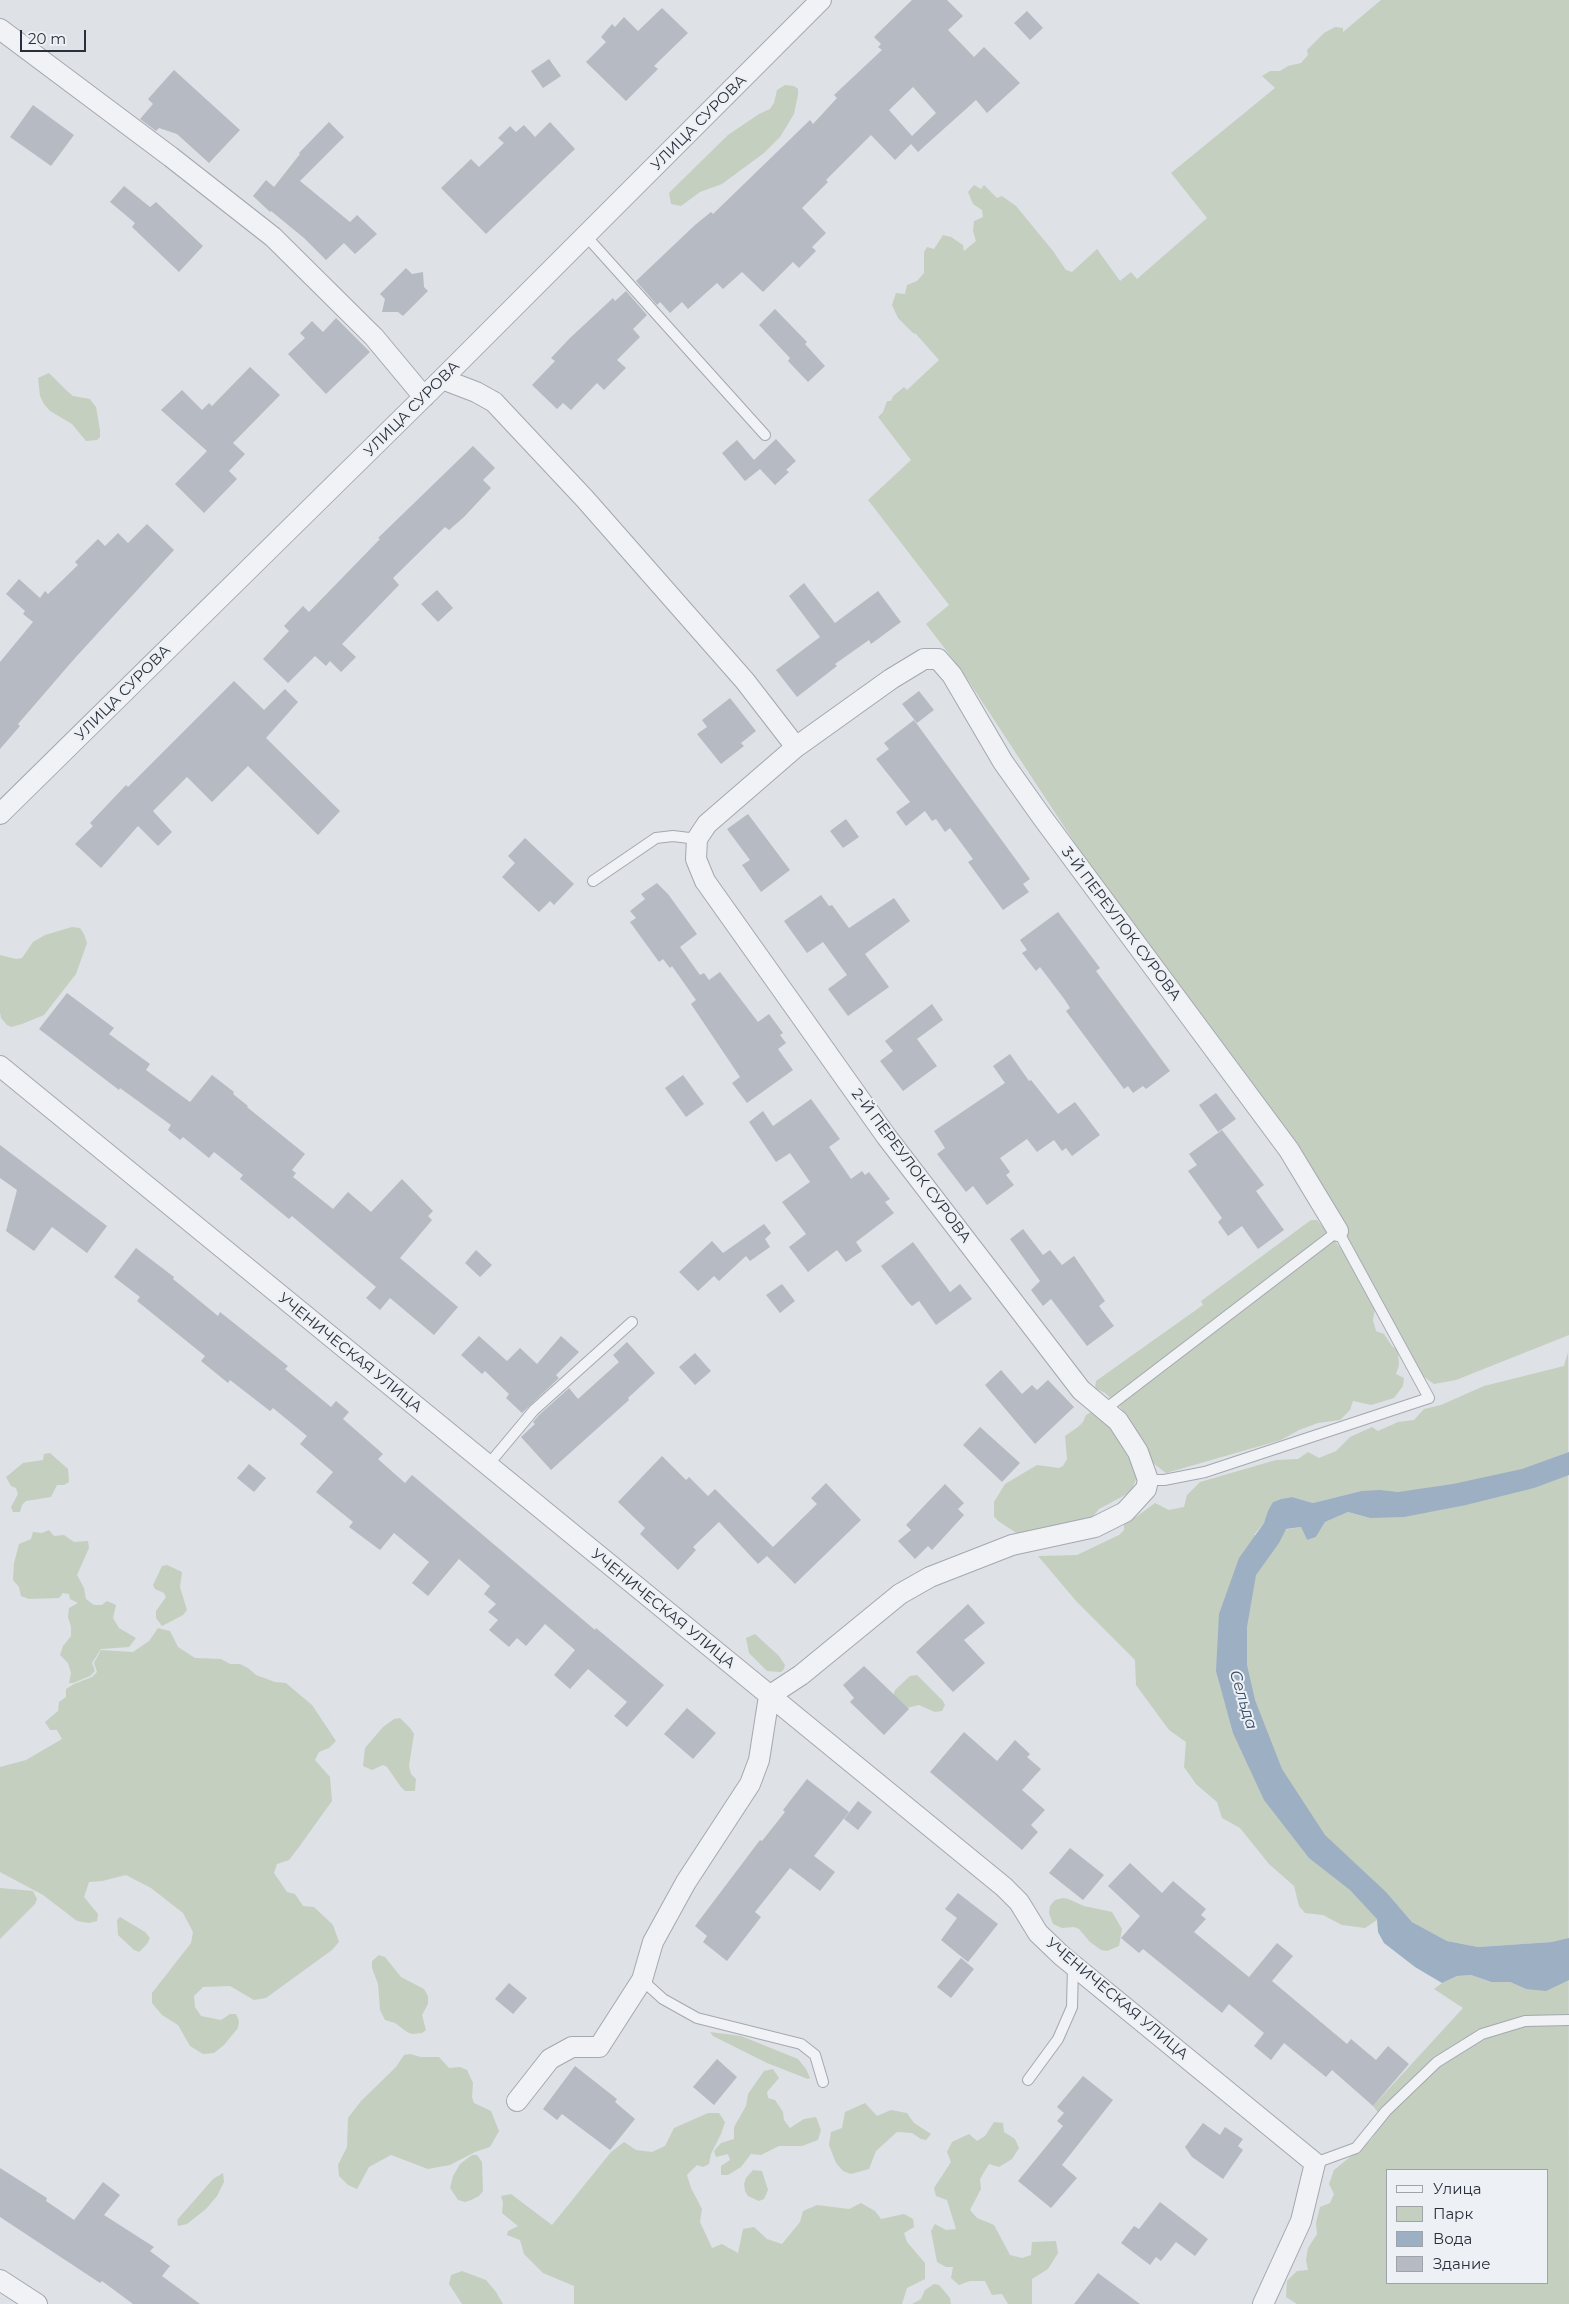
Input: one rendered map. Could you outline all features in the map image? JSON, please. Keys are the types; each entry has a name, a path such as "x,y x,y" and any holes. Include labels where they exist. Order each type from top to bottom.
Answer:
{"street":[{"name":"УЛИЦА СУРОВА","path":"0,814 442,380 821,0"},
{"path":"0,29 171,157 272,237 374,337 424,397"},
{"path":"442,380 476,392 494,402 585,499 745,681 796,747"},
{"name":"3-Й ПЕРЕУЛОК СУРОВА","path":"698,839 707,824 796,747 891,679 924,659 938,659 952,675 1003,762 1289,1150 1338,1231"},
{"name":"2-Й ПЕРЕУЛОК СУРОВА","path":"698,839 696,859 705,882 886,1136 1081,1390 1118,1421 1138,1452 1148,1480"},
{"name":"УЧЕНИЧЕСКАЯ УЛИЦА","path":"0,1066 1004,1887 1019,1902 1038,1933 1073,1965 1315,2163"},
{"path":"517,2100 550,2059 572,2048 599,2047 642,1980 653,1942 686,1882 750,1784 759,1760 769,1696 801,1676 900,1594 930,1577 1012,1545 1096,1527 1125,1512 1146,1489 1148,1480"},
{"path":"1263,2304 1301,2221 1315,2163"},
{"path":"0,2280 37,2304"}],"lane":[{"path":"586,236 765,435"},
{"path":"593,881 656,838 673,836 698,839"},
{"path":"1104,1410 1338,1231 1429,1398 1205,1472 1164,1480 1148,1480"},
{"path":"488,1466 534,1410 632,1322"},
{"path":"1028,2080 1058,2039 1072,2007 1073,1965"},
{"path":"642,1980 663,1999 697,2018 801,2044 815,2055 823,2082"},
{"path":"1315,2163 1356,2148 1386,2111 1437,2062 1482,2034 1525,2021 1569,2020"}],"green space":[{"path":"1381,0 1569,0 1569,1335 1456,1380 1434,1384 1423,1376 1410,1356 1324,1194 1086,860 962,671 926,624 949,605 868,500 911,460 878,417 883,412 887,401 891,401 893,396 904,387 907,390 939,360 916,334 898,318 892,305 896,293 905,294 907,285 917,281 924,273 924,252 927,247 934,249 943,235 951,237 963,245 964,251 976,241 973,231 974,221 983,217 982,210 973,204 968,192 974,185 981,189 984,185 997,198 1002,196 1016,206 1066,270 1072,272 1097,249 1120,281 1131,272 1137,279 1207,218 1171,173 1275,88 1262,76 1270,71 1280,71 1288,66 1301,63 1308,55 1307,50 1324,33 1335,27 1343,28 1343,32"},
{"path":"785,85 794,86 798,89 798,95 794,114 780,137 764,153 722,184 700,192 681,206 671,204 669,193 728,135 759,114 770,109 774,103 777,90"},
{"path":"49,373 73,396 90,399 96,407 100,430 100,437 97,440 86,441 72,424 50,411 44,404 40,396 38,378"},
{"path":"72,927 80,928 87,943 76,974 44,1015 11,1027 7,1025 1,1018 0,1012 0,955 16,959 22,958 33,942 45,935"},
{"path":"1311,1220 1317,1220 1343,1251 1371,1300 1375,1309 1373,1320 1376,1331 1384,1334 1398,1351 1399,1365 1396,1374 1404,1378 1403,1386 1394,1398 1371,1405 1353,1401 1350,1410 1340,1420 1318,1423 1299,1430 1281,1440 1166,1473 1153,1463 1135,1428 1120,1407 1105,1393 1095,1388 1096,1381 1203,1305 1201,1301"},
{"path":"1568,1352 1569,2304 1297,2304 1286,2297 1287,2281 1297,2271 1308,2270 1306,2260 1308,2248 1317,2234 1316,2223 1320,2207 1330,2203 1334,2194 1329,2184 1334,2170 1371,2140 1384,2120 1373,2106 1463,2008 1434,1989 1457,1976 1471,1975 1490,1982 1510,1982 1526,1989 1552,1942 1478,1947 1447,1941 1412,1922 1387,1893 1377,1920 1365,1928 1342,1925 1323,1915 1305,1913 1299,1906 1294,1886 1269,1864 1240,1828 1222,1818 1217,1802 1196,1784 1184,1767 1186,1742 1169,1730 1136,1685 1135,1660 1077,1602 1038,1556 1077,1555 1119,1535 1124,1530 1124,1520 1136,1517 1155,1503 1169,1510 1184,1507 1187,1495 1200,1482 1276,1460 1298,1459 1308,1452 1319,1458 1336,1451 1350,1437 1372,1427 1378,1431 1398,1422 1414,1420 1424,1409 1441,1405 1484,1386 1564,1366","holes":["1361,1491 1370,1518 1348,1512 1325,1522 1316,1537 1307,1540 1301,1527 1254,1535 1264,1523 1273,1502 1292,1497 1313,1503"]},
{"path":"1093,1411 1117,1424 1137,1477 1133,1487 1127,1494 1099,1509 1084,1527 1018,1534 998,1521 994,1516 994,1502 1005,1484 1037,1465 1059,1468 1063,1466 1067,1459 1065,1436 1078,1427 1086,1415"},
{"path":"50,1453 68,1469 69,1482 64,1485 57,1485 51,1497 26,1501 22,1505 20,1512 13,1512 11,1507 18,1494 16,1488 11,1486 6,1477 23,1463 43,1460 44,1454"},
{"path":"49,1530 54,1536 64,1535 74,1542 88,1541 89,1548 77,1575 84,1588 86,1599 94,1605 102,1605 107,1601 116,1605 113,1618 119,1628 136,1638 129,1647 101,1649 92,1663 95,1671 90,1676 73,1683 69,1683 71,1673 68,1663 60,1655 63,1646 71,1636 68,1617 69,1608 78,1603 70,1599 69,1594 63,1593 59,1598 29,1599 21,1596 19,1587 13,1580 14,1563 19,1544 31,1539 33,1532 42,1533"},
{"path":"167,1565 182,1572 180,1587 187,1610 183,1615 162,1626 156,1618 156,1611 166,1597 164,1593 155,1589 153,1585 162,1566"},
{"path":"158,1628 170,1631 178,1647 195,1658 221,1659 230,1664 240,1664 256,1675 275,1682 286,1683 312,1705 336,1741 329,1748 319,1752 315,1760 330,1777 332,1801 289,1860 277,1864 274,1873 287,1892 295,1894 303,1906 314,1907 333,1925 339,1942 332,1950 266,1998 254,2000 230,1986 203,1987 194,1996 195,2007 201,2016 221,2020 230,2014 236,2014 239,2021 238,2028 224,2045 214,2053 203,2054 190,2046 178,2025 162,2015 152,2003 152,1993 191,1943 193,1932 183,1913 151,1888 126,1875 89,1882 84,1897 98,1914 97,1921 89,1923 77,1921 43,1895 0,1872 0,1767 26,1760 62,1739 57,1730 50,1730 45,1722 58,1711 59,1702 66,1697 66,1689 92,1677 97,1672 94,1663 101,1650 133,1652 149,1641"},
{"path":"755,1634 779,1656 785,1665 781,1672 767,1671 749,1653 746,1638"},
{"path":"917,1675 943,1701 945,1705 942,1711 935,1712 919,1705 903,1709 893,1696 895,1690 910,1676"},
{"path":"400,1718 414,1734 409,1766 411,1774 416,1779 415,1791 405,1791 387,1767 383,1765 372,1770 363,1766 365,1748 383,1727 394,1719"},
{"path":"0,1888 33,1891 37,1899 35,1904 0,1939"},
{"path":"1063,1898 1084,1906 1112,1912 1122,1929 1119,1946 1107,1951 1101,1950 1090,1942 1079,1929 1074,1927 1062,1928 1053,1924 1049,1913 1050,1906 1055,1900"},
{"path":"120,1917 145,1932 150,1938 139,1952 134,1950 118,1935 117,1920"},
{"path":"379,1955 385,1957 401,1977 424,1989 428,1996 428,2004 422,2015 426,2030 422,2033 412,2034 395,2023 385,2020 380,2010 378,1984 372,1968 372,1961"},
{"path":"710,2032 741,2036 798,2059 810,2078 808,2079 767,2063 713,2036"},
{"path":"410,2054 421,2057 439,2057 449,2068 460,2067 467,2070 473,2083 472,2097 474,2103 491,2111 499,2131 490,2147 475,2152 450,2165 428,2169 391,2155 369,2167 357,2189 348,2185 339,2176 338,2165 347,2147 348,2118 361,2101 396,2067 404,2055"},
{"path":"773,2069 779,2078 767,2092 768,2098 775,2100 783,2112 784,2120 790,2128 804,2119 816,2117 821,2130 818,2140 802,2146 779,2146 761,2155 751,2154 741,2167 728,2175 721,2175 721,2166 730,2160 728,2154 716,2157 714,2151 721,2143 734,2139 734,2127 746,2106 748,2094 764,2071"},
{"path":"865,2103 877,2116 891,2110 907,2113 914,2123 931,2134 926,2140 912,2133 897,2132 876,2151 869,2169 851,2174 843,2171 836,2163 829,2145 831,2132 842,2128 845,2112"},
{"path":"708,2113 719,2113 725,2122 721,2134 711,2154 709,2164 703,2167 697,2165 687,2175 691,2188 702,2209 700,2222 712,2248 722,2244 738,2253 743,2229 754,2227 767,2239 782,2244 800,2222 803,2211 817,2205 849,2209 861,2203 875,2211 881,2219 904,2214 913,2219 914,2227 904,2233 907,2242 925,2263 925,2279 907,2288 902,2304 574,2304 574,2286 543,2273 524,2254 520,2240 507,2235 508,2231 518,2226 502,2213 503,2203 501,2196 511,2194 552,2225 611,2152 624,2142 636,2150 652,2152 665,2146 674,2128"},
{"path":"994,2122 1003,2123 1004,2132 1015,2139 1019,2148 1012,2159 999,2167 989,2164 980,2179 981,2189 970,2210 977,2218 994,2225 1010,2255 1022,2258 1031,2255 1032,2242 1056,2241 1058,2253 1048,2269 1032,2279 1032,2304 1008,2304 1002,2294 992,2295 985,2281 970,2281 959,2285 951,2278 953,2267 946,2267 937,2262 931,2231 935,2224 946,2230 956,2229 947,2200 936,2196 934,2188 951,2162 947,2152 952,2142 969,2134 977,2141 985,2136"},
{"path":"472,2155 477,2155 482,2162 483,2191 479,2196 465,2202 458,2200 450,2188 453,2176 460,2164"},
{"path":"753,2170 762,2171 768,2190 764,2199 759,2201 748,2196 745,2191 744,2184 746,2178"},
{"path":"223,2173 224,2182 217,2196 206,2209 187,2224 178,2226 177,2220 213,2179"},
{"path":"462,2271 486,2280 503,2304 462,2304 449,2284 451,2275"},
{"path":"934,2284 939,2285 950,2298 951,2304 912,2304 921,2299 925,2290"}],"water":[{"name":"Сельда","path":"1569,1452 1569,1475 1534,1488 1466,1505 1404,1517 1370,1518 1348,1512 1325,1522 1316,1537 1307,1540 1301,1527 1286,1529 1279,1543 1256,1575 1247,1627 1247,1665 1255,1700 1282,1769 1325,1835 1387,1893 1412,1922 1447,1941 1478,1947 1552,1942 1569,1938 1569,1980 1546,1991 1526,1989 1510,1982 1491,1982 1471,1975 1457,1976 1442,1983 1415,1967 1384,1943 1378,1932 1377,1919 1350,1890 1309,1858 1264,1800 1233,1733 1216,1671 1219,1614 1239,1558 1264,1523 1273,1502 1292,1497 1313,1503 1361,1491 1380,1490 1398,1492 1453,1484 1522,1469"}],"building":[{"path":"912,0 947,0 963,16 948,30 974,57 984,47 1020,83 987,113 976,100 918,152 911,144 895,160 871,135 826,180 828,182 802,208 826,233 812,247 816,251 799,268 793,262 763,292 742,272 723,289 717,283 688,309 682,302 670,313 660,302 657,305 636,281 695,225 711,212 713,214 810,120 813,124 837,98 834,95 882,50 878,47 881,44 874,37","holes":["913,87 936,113 912,136 889,110"]},
{"path":"662,8 688,33 654,66 658,69 626,101 586,62 606,42 601,37 612,24 615,27 624,17 638,31"},
{"path":"1027,11 1043,28 1030,40 1014,23"},
{"path":"549,59 561,76 543,88 531,71"},
{"path":"174,70 240,130 209,163 177,134 159,128 156,131 140,119 153,104 148,99"},
{"path":"33,105 74,135 51,166 10,137"},
{"path":"329,122 344,137 300,181 350,222 357,215 377,234 355,254 344,243 326,260 304,238 270,212 253,196 266,180 274,187 299,153"},
{"path":"550,122 575,149 486,234 441,188 471,159 479,167 504,143 498,138 510,126 516,132 524,125 535,137"},
{"path":"124,186 150,207 156,202 203,246 179,272 132,227 135,223 110,202"},
{"path":"406,268 412,274 423,272 424,287 428,291 403,316 398,312 382,312 385,299 380,294"},
{"path":"626,291 647,315 633,329 640,337 617,360 626,368 604,390 597,383 571,410 563,403 557,409 532,385 555,361 551,358 570,338 613,298 615,301"},
{"path":"775,309 807,342 805,344 825,366 808,382 788,361 790,358 759,325"},
{"path":"336,318 370,352 326,394 288,354 305,338 300,333 312,321 323,332"},
{"path":"250,367 280,395 233,443 245,454 229,471 237,479 204,513 175,484 207,451 161,410 182,390 202,410 209,403 212,406"},
{"path":"776,439 796,461 786,470 789,472 775,485 760,469 745,481 722,453 737,440 754,460"},
{"path":"473,446 495,468 483,480 491,488 464,517 449,530 445,527 393,578 399,585 342,644 356,657 341,672 330,661 326,666 315,656 288,683 263,659 289,631 284,626 303,606 309,612 380,539 378,538"},
{"path":"147,524 174,550 75,658 18,724 20,726 0,749 0,662 33,622 23,614 25,611 6,594 19,579 40,598 45,591 48,594 78,565 75,562 98,539 105,546 118,533 128,543"},
{"path":"804,583 835,623 878,591 901,622 871,644 869,640 835,664 837,666 797,697 776,670 820,637 789,596"},
{"path":"437,590 453,608 438,622 421,604"},
{"path":"234,681 264,710 285,689 298,702 266,738 340,811 318,835 248,766 212,802 187,777 153,811 172,832 158,846 138,826 101,868 75,844 93,826 90,823 126,785 128,787"},
{"path":"919,691 934,710 917,723 902,704"},
{"path":"730,698 756,731 741,743 744,746 721,764 697,734 707,727 702,720"},
{"path":"914,720 1030,879 1023,884 1029,892 1003,910 968,862 973,859 950,828 945,832 936,819 932,821 925,811 906,826 896,812 910,802 876,759 889,749 884,743"},
{"path":"748,814 790,870 761,892 742,865 750,860 727,829"},
{"path":"846,819 859,837 843,848 830,831"},
{"path":"525,838 574,884 554,905 550,901 539,912 502,877 515,863 508,856"},
{"path":"657,883 668,894 697,934 680,947 700,975 704,973 709,980 720,972 758,1022 769,1014 783,1033 780,1035 786,1043 778,1049 793,1070 747,1103 732,1083 740,1077 691,1004 696,1000 672,966 670,968 663,959 659,962 630,922 636,918 630,911 645,899 641,894"},
{"path":"821,895 829,906 832,905 849,928 894,898 910,921 865,954 889,987 848,1016 828,989 847,975 823,942 807,953 784,921"},
{"path":"1058,912 1100,968 1096,971 1170,1071 1146,1089 1143,1086 1133,1093 1128,1086 1124,1089 1066,1011 1070,1008 1065,1000 1040,967 1036,971 1022,953 1027,950 1020,940"},
{"path":"67,993 114,1028 109,1034 150,1064 146,1070 190,1102 212,1075 234,1092 233,1094 247,1107 305,1154 292,1170 296,1173 293,1177 333,1209 348,1192 371,1212 402,1179 433,1211 428,1216 432,1220 400,1258 458,1307 434,1335 390,1298 380,1310 366,1298 376,1287 292,1216 289,1219 240,1179 243,1175 214,1152 209,1158 183,1137 180,1140 168,1130 171,1125 120,1088 119,1090 39,1029"},
{"path":"932,1004 943,1020 917,1039 937,1066 903,1091 880,1061 893,1051 885,1041"},
{"path":"1010,1054 1029,1081 1031,1080 1058,1114 1075,1102 1100,1135 1072,1156 1066,1148 1062,1151 1054,1140 1037,1152 1027,1139 1000,1158 1010,1172 1006,1175 1014,1185 987,1205 973,1186 966,1192 937,1154 945,1148 934,1131 1005,1083 993,1066"},
{"path":"683,1075 704,1104 686,1117 665,1088"},
{"path":"1216,1093 1236,1119 1218,1132 1199,1105"},
{"path":"811,1099 840,1139 829,1147 851,1179 862,1171 865,1175 869,1172 890,1199 885,1202 894,1213 856,1242 862,1251 846,1262 837,1250 808,1272 789,1247 806,1234 782,1202 810,1182 790,1153 776,1162 749,1122 763,1111 773,1126"},
{"path":"1222,1130 1264,1185 1256,1191 1284,1230 1258,1249 1242,1226 1228,1236 1218,1222 1222,1218 1188,1171 1197,1165 1189,1154"},
{"path":"0,1145 107,1226 87,1253 52,1227 34,1251 6,1231 17,1190 0,1178"},
{"path":"764,1224 771,1233 765,1239 770,1247 750,1261 746,1256 719,1281 714,1276 698,1291 679,1272 712,1241 723,1253"},
{"path":"1023,1229 1043,1255 1050,1250 1062,1265 1074,1256 1105,1301 1099,1306 1114,1326 1087,1346 1051,1299 1043,1306 1031,1290 1040,1281 1010,1239"},
{"path":"913,1242 950,1292 960,1284 972,1299 936,1325 919,1301 912,1306 908,1302 881,1266"},
{"path":"136,1248 174,1277 173,1279 218,1316 220,1312 288,1366 285,1369 331,1407 336,1401 349,1412 343,1419 383,1454 378,1459 405,1483 412,1475 595,1630 596,1628 664,1685 627,1727 614,1716 627,1702 588,1669 570,1689 554,1675 575,1650 545,1624 526,1646 517,1638 509,1647 489,1630 498,1620 488,1612 496,1604 484,1594 490,1586 459,1559 428,1596 412,1583 429,1562 394,1533 380,1550 349,1527 353,1522 316,1492 333,1472 300,1444 307,1436 273,1408 270,1411 230,1380 228,1383 201,1361 205,1356 137,1301 140,1297 114,1277"},
{"path":"476,1250 492,1265 480,1277 465,1263"},
{"path":"782,1284 795,1301 780,1313 766,1295"},
{"path":"479,1336 507,1361 520,1348 537,1364 561,1336 579,1352 556,1375 559,1378 522,1413 506,1398 509,1394 485,1371 482,1374 461,1355"},
{"path":"627,1342 655,1373 628,1398 629,1400 551,1470 521,1437 535,1424 533,1422 539,1415 569,1388 578,1399 619,1362 613,1355"},
{"path":"695,1353 711,1371 695,1385 679,1367"},
{"path":"1001,1370 1022,1394 1032,1385 1037,1390 1048,1380 1074,1407 1035,1444 985,1385"},
{"path":"980,1427 1020,1463 1002,1482 963,1445"},
{"path":"662,1456 686,1480 689,1477 708,1496 715,1489 773,1547 817,1504 811,1498 826,1483 861,1520 795,1584 767,1556 758,1564 719,1522 693,1547 696,1550 678,1570 640,1534 645,1528 618,1502"},
{"path":"249,1464 266,1478 254,1492 237,1478"},
{"path":"945,1484 964,1503 958,1509 964,1515 932,1550 928,1546 915,1559 898,1541 911,1530 906,1525"},
{"path":"968,1604 985,1623 964,1640 985,1663 953,1692 916,1652"},
{"path":"864,1666 909,1709 884,1735 850,1702 854,1698 843,1685"},
{"path":"687,1708 716,1733 693,1759 664,1734"},
{"path":"964,1732 997,1761 1015,1740 1030,1754 1027,1757 1041,1769 1022,1790 1045,1810 1031,1825 1038,1832 1022,1850 930,1772"},
{"path":"807,1779 849,1812 814,1856 835,1872 820,1891 790,1868 755,1912 761,1917 727,1961 703,1942 707,1936 695,1926 760,1840 762,1841 785,1812 783,1810"},
{"path":"858,1801 872,1812 858,1830 844,1819"},
{"path":"1070,1848 1104,1875 1083,1900 1049,1873"},
{"path":"1130,1863 1162,1893 1173,1881 1206,1909 1201,1915 1206,1919 1194,1932 1249,1977 1277,1943 1293,1956 1272,1981 1347,2044 1351,2039 1376,2060 1388,2046 1409,2064 1373,2106 1332,2070 1326,2077 1284,2043 1271,2060 1254,2046 1264,2033 1229,2004 1222,2013 1143,1949 1139,1953 1121,1938 1140,1916 1108,1886"},
{"path":"958,1893 998,1924 968,1962 941,1940 957,1918 945,1909"},
{"path":"961,1958 974,1969 951,1998 937,1987"},
{"path":"509,1983 527,1998 513,2014 495,1999"},
{"path":"717,2059 737,2077 714,2105 693,2087"},
{"path":"575,2066 617,2099 615,2102 635,2119 610,2150 562,2114 557,2120 543,2109"},
{"path":"1083,2076 1113,2100 1062,2165 1077,2178 1051,2208 1018,2181 1063,2126 1057,2121 1064,2113 1057,2107"},
{"path":"1203,2123 1220,2135 1225,2127 1243,2139 1238,2146 1243,2150 1223,2179 1192,2157 1185,2147"},
{"path":"0,2168 47,2198 46,2201 74,2220 103,2182 120,2195 104,2215 154,2247 150,2251 170,2266 162,2276 200,2304 133,2304 102,2281 100,2283 0,2217"},
{"path":"1160,2202 1208,2239 1195,2256 1176,2242 1161,2261 1156,2257 1150,2265 1121,2243 1134,2226 1139,2229"},
{"path":"1098,2273 1140,2304 1074,2304"}]}
